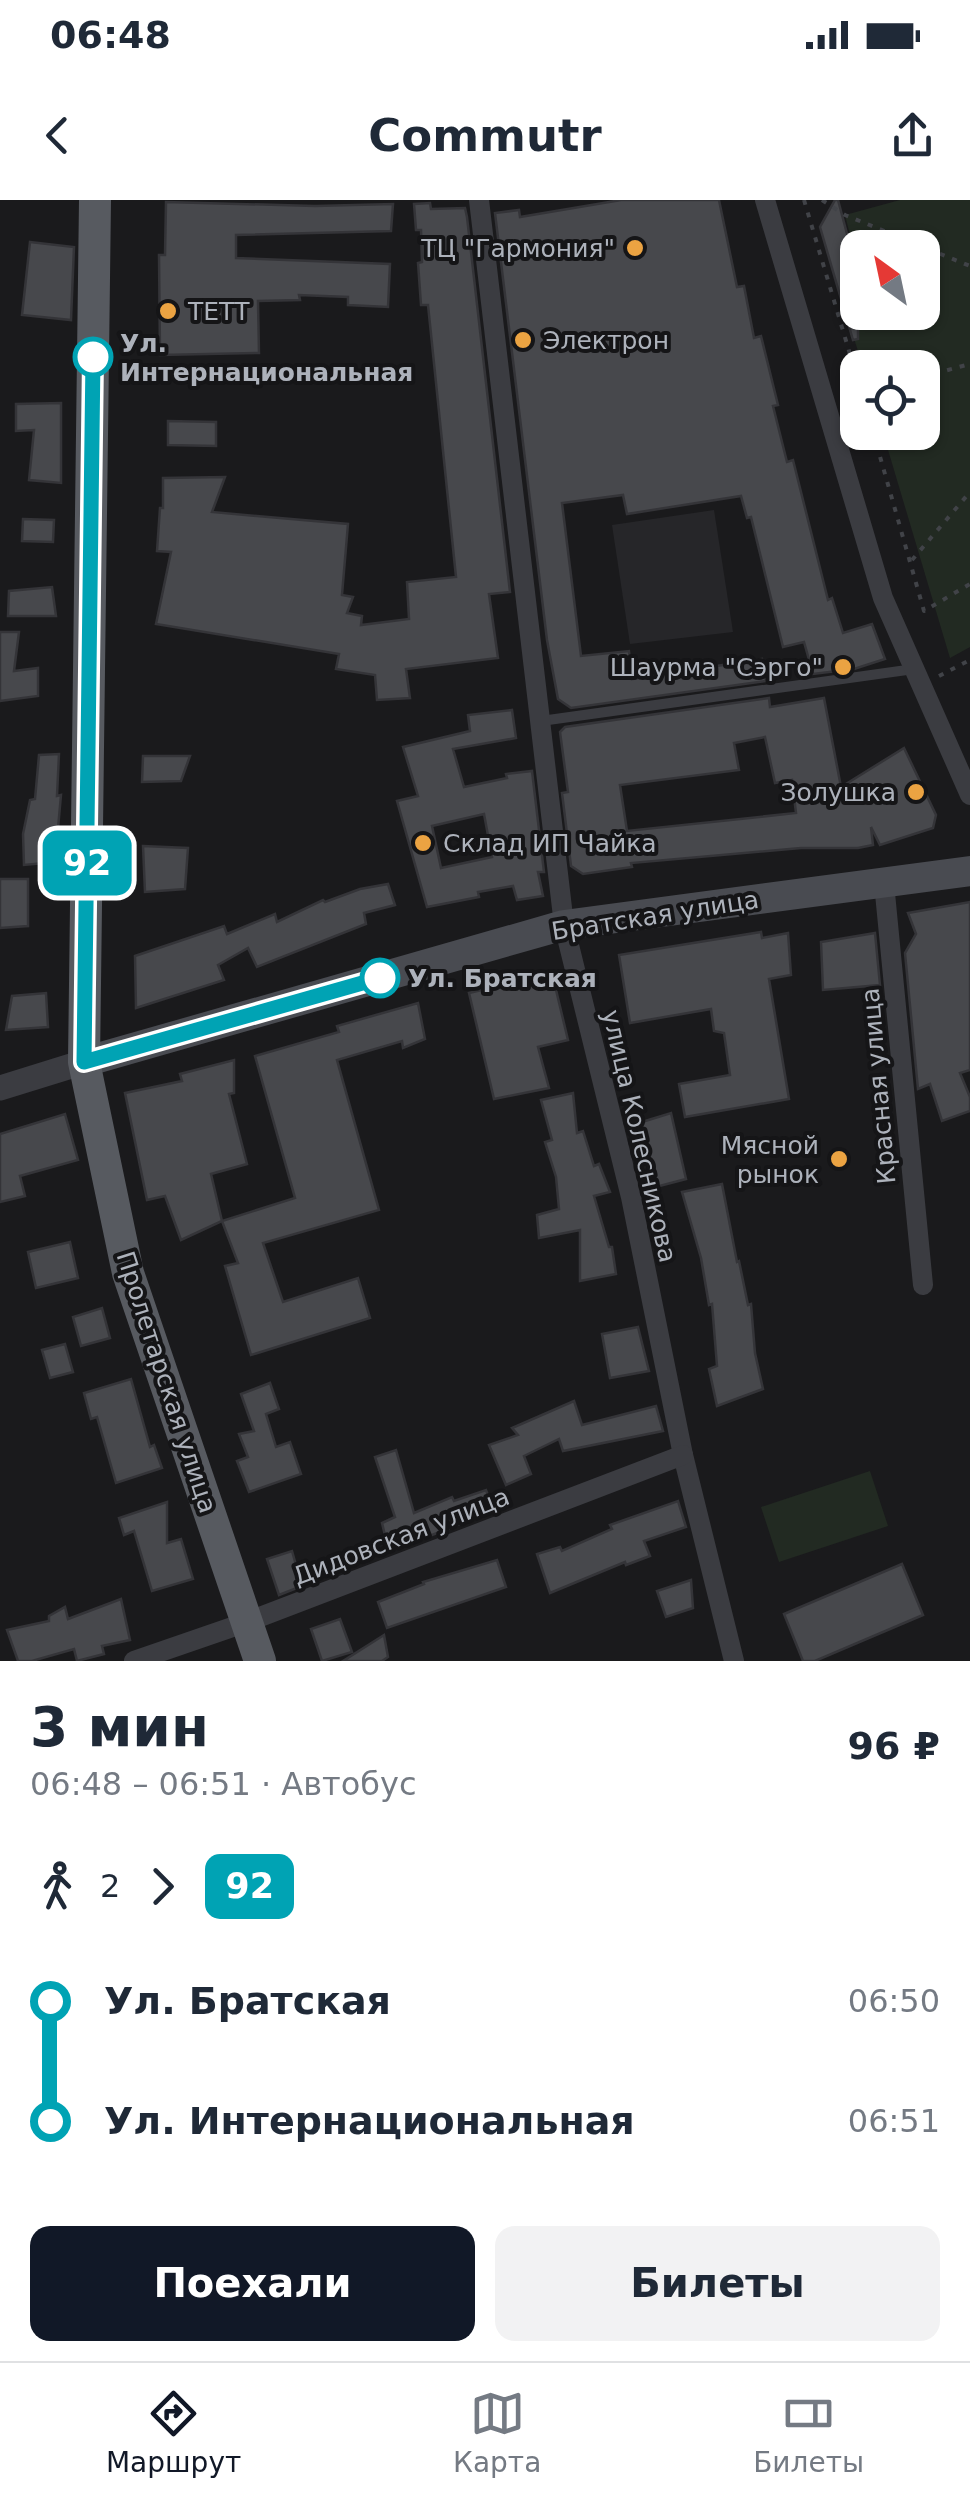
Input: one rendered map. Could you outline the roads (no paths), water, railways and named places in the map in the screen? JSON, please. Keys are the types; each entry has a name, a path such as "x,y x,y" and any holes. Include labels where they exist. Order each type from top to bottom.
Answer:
{"main road":[{"name":"Пролетарская улица","path":"95,200 84,1062 128,1273 260,1661"},
{"name":"Братская улица","path":"84,1062 564,925 970,871"}],"street":[{"name":"улица Колесникова","path":"478,200 564,925 631,1197 684,1455 734,1661"},
{"path":"764,200 882,598 970,795"},
{"name":"Красная улица","path":"884,883 923,1285"},
{"name":"Братская улица","path":"0,1088 84,1062"},
{"name":"Дидовская улица","path":"134,1661 247,1622 684,1455"}],"lane":[{"path":"540,722 918,677"}],"place":[{"name":"ТЦ \"Гармония\"","path":"635,248"},
{"name":"ТЕТТ","path":"168,311"},
{"name":"Электрон","path":"523,340"},
{"name":"Ул. Интернациональная","path":"93,357"},
{"name":"Шаурма \"Сэрго\"","path":"843,667"},
{"name":"Золушка","path":"916,792"},
{"name":"Склад ИП Чайка","path":"423,843"},
{"name":"Ул. Братская","path":"380,978"},
{"name":"Мясной рынок","path":"839,1159"}]}
